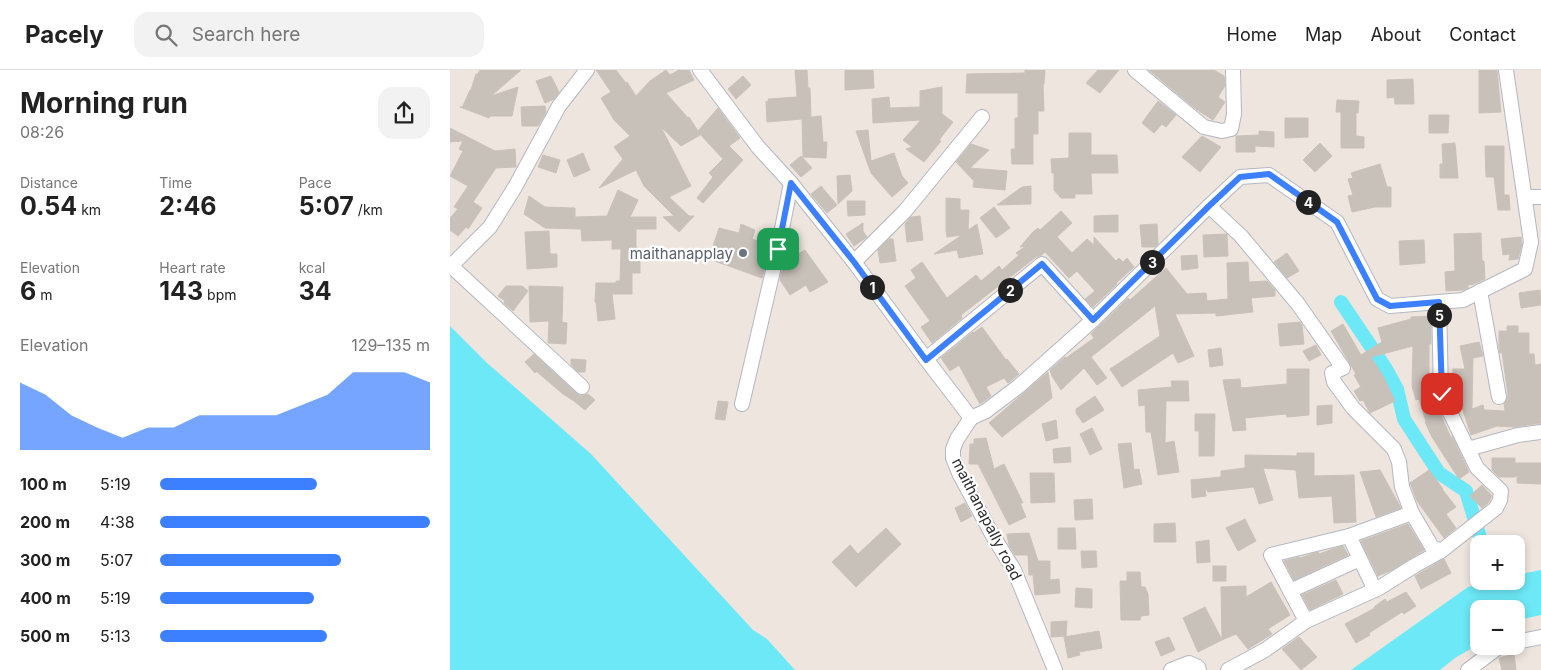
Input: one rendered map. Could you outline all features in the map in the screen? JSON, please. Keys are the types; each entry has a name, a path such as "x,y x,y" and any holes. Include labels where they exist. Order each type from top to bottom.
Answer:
{"street":[{"path":"582,387 451,266 490,227 559,106 587,70"},
{"path":"700,70 758,147 791,183 854,262 971,418 986,410 1020,386 1093,320 1240,177 1269,174 1337,222 1377,299 1390,306 1463,300 1525,269 1531,242 1506,70"},
{"path":"1135,70 1204,128 1222,131 1231,129 1234,114 1233,70"},
{"path":"854,262 905,211 982,117"},
{"path":"742,404 778,249 791,183"},
{"path":"1525,197 1541,197"},
{"path":"1209,206 1241,236 1298,304 1343,368 1332,373 1334,382 1353,408 1394,449 1399,462 1402,487 1412,513 1432,548 1441,552"},
{"path":"926,360 1042,264 1093,320"},
{"path":"1480,291 1499,397"},
{"path":"1228,670 1265,650 1306,621 1375,590 1441,552 1496,508 1500,500 1501,491 1477,468 1442,394 1439,302"},
{"name":"maithanapally road","path":"971,418 957,439 953,449 953,458 993,536 1014,570 1055,670"},
{"path":"1468,449 1518,435 1541,432"},
{"path":"1306,621 1271,555 1349,536 1412,513"},
{"path":"1349,536 1375,590"},
{"path":"1290,591 1360,559"},
{"path":"1525,640 1541,637"},
{"path":"1468,670 1488,655"},
{"path":"1171,670 1189,663 1198,667 1199,670"}],"water":[{"path":"450,326 486,362 591,454 753,630 767,639 795,670 450,670"},
{"path":"1541,570 1541,615 1525,619 1525,600 1470,600 1470,649 1440,670 1351,670 1468,587 1470,586 1470,590 1525,590 1525,573"}],"building":[{"path":"480,70 521,70 491,96 518,87 512,116 490,116 489,118 460,107 463,106 476,74"},
{"path":"596,70 616,70 636,96 650,81 666,70 670,75 679,70 689,70 694,80 666,93 689,117 698,131 718,108 740,138 729,146 743,160 703,203 697,198 713,177 709,173 723,159 699,133 700,135 681,146 661,127 691,186 669,197 689,216 694,216 679,232 663,217 674,216 644,186 636,170 599,188 623,159 614,147 630,136 614,120 601,98 611,92"},
{"path":"795,70 807,70 811,117 821,116 823,142 827,142 826,158 803,157 802,119 767,122 766,101 768,103 768,99 797,97"},
{"path":"845,70 873,70 874,88 845,90"},
{"path":"1025,70 1045,70 1043,84 1044,111 1038,111 1038,134 1033,134 1033,164 1012,164 1011,149 1015,149 1015,118 1018,118 1018,93 966,93 967,74 1025,73"},
{"path":"1098,70 1119,70 1100,93 1086,83"},
{"path":"1149,70 1214,70 1224,76 1225,86 1218,97 1225,102 1213,120 1196,109"},
{"path":"1479,70 1497,70 1501,112 1479,113"},
{"path":"551,76 559,92 554,99 545,103 536,81"},
{"path":"743,76 751,85 736,99 728,89"},
{"path":"1413,79 1414,104 1395,104 1394,97 1387,98 1387,80"},
{"path":"942,87 942,114 953,122 924,162 906,149 912,147 903,140 921,120 873,123 872,99 889,97 890,108 920,107 920,91"},
{"path":"1337,100 1359,101 1358,113 1356,113 1356,136 1364,137 1364,148 1341,148 1341,112 1336,112"},
{"path":"1158,101 1176,115 1166,127 1162,124 1154,133 1142,123"},
{"path":"545,106 546,112 538,126 522,126 521,107"},
{"path":"1429,115 1449,115 1448,133 1429,133"},
{"path":"1285,118 1308,118 1308,137 1285,138"},
{"path":"450,128 495,151 515,149 516,167 496,168 473,202 482,208 468,229 466,227 458,236 450,230 450,218 458,209 454,207 468,186 450,176 463,151 459,149 463,141 450,142"},
{"path":"868,130 871,161 894,153 902,176 908,183 892,197 871,173 856,131"},
{"path":"1259,131 1274,132 1274,147 1255,146 1255,152 1236,152 1236,136 1259,135"},
{"path":"1069,133 1091,133 1091,155 1117,155 1118,173 1091,173 1092,194 1075,194 1075,198 1061,198 1054,190 1054,173 1052,173 1051,159 1069,158"},
{"path":"1202,136 1221,147 1200,172 1182,157"},
{"path":"1320,143 1332,156 1315,172 1303,160"},
{"path":"1455,143 1458,178 1440,178 1440,164 1443,164 1442,144"},
{"path":"971,144 989,150 970,168 1007,171 1005,190 973,187 974,181 956,162"},
{"path":"1485,146 1504,146 1504,195 1509,195 1510,210 1498,210 1494,177 1486,177"},
{"path":"583,153 590,170 574,177 567,160"},
{"path":"543,155 560,160 556,173 538,167"},
{"path":"801,156 812,168 801,177 790,165"},
{"path":"1380,164 1387,187 1391,187 1391,207 1375,207 1352,212 1348,196 1353,195 1348,179 1353,178 1351,173"},
{"path":"850,175 852,191 838,204 837,176"},
{"path":"821,186 837,205 827,213 811,194"},
{"path":"1031,186 1031,204 997,205 1022,187"},
{"path":"618,190 638,200 630,217 656,217 656,229 636,229 636,254 640,254 640,273 632,273 632,294 612,294 615,319 598,321 595,302 596,283 616,283 616,281 620,281 621,249 612,249 612,240 582,241 581,229 545,228 524,214 529,196 545,207 575,208 575,217 607,216"},
{"path":"946,198 960,199 960,210 969,210 968,230 977,224 983,254 959,258 957,250 934,254 962,235 947,237"},
{"path":"847,201 865,201 865,215 848,216"},
{"path":"994,207 1010,228 996,238 980,218"},
{"path":"1061,211 1072,223 1057,237 1072,253 1087,239 1094,245 1094,237 1116,261 1119,258 1123,262 1127,258 1134,267 1093,307 1085,299 1095,291 1077,271 1069,278 1045,252 961,315 962,318 932,343 921,327 930,321 905,286 916,278 911,270 922,262 947,298 976,275 981,281 999,266 1002,270 1019,255 1016,253 1026,246 1020,247 1033,232 1038,228 1040,230"},
{"path":"1118,215 1118,232 1094,232 1094,216"},
{"path":"920,216 923,240 907,242 905,224 911,217"},
{"path":"863,223 863,231 867,237 854,246 846,234"},
{"name":"maithanapplay","path":"741,224 755,230 752,239 770,245 762,278 709,259 719,228 739,233"},
{"path":"1157,224 1158,244 1155,247 1142,247 1140,225"},
{"path":"549,231 550,254 557,254 557,267 527,269 525,232"},
{"path":"1481,233 1485,279 1468,285 1468,288 1463,290 1446,291 1445,272 1455,271 1454,234"},
{"path":"1227,234 1228,256 1204,257 1203,235"},
{"path":"1521,237 1522,244 1518,259 1509,260 1510,254 1503,255 1501,239"},
{"path":"889,239 893,239 896,261 880,263 878,250"},
{"path":"1424,240 1425,263 1400,265 1399,241"},
{"path":"805,250 828,282 810,292 806,285 790,295 780,280 784,262"},
{"path":"1287,253 1299,271 1287,278 1274,262"},
{"path":"1197,255 1198,268 1182,270 1181,256"},
{"path":"1248,262 1249,282 1267,281 1275,290 1275,296 1251,298 1253,312 1216,316 1216,313 1175,314 1194,356 1178,363 1173,353 1122,387 1110,369 1160,336 1155,306 1091,357 1107,378 1097,385 1084,368 1061,390 1052,376 1050,370 1065,357 1094,338 1091,334 1128,298 1130,300 1166,268 1187,294 1206,293 1207,301 1228,299 1227,263"},
{"path":"506,286 522,286 528,291 513,311 498,296"},
{"path":"529,286 563,287 562,322 567,323 566,344 548,343 549,321 530,322"},
{"path":"1540,290 1541,305 1521,308 1519,293"},
{"path":"1431,316 1429,375 1432,384 1432,395 1469,472 1459,479 1432,437 1425,422 1419,399 1416,400 1412,386 1413,346 1371,357 1395,401 1370,413 1363,400 1360,401 1354,391 1361,387 1354,375 1356,374 1331,331 1343,324 1361,355 1382,342 1378,328 1411,319 1411,317"},
{"path":"1300,322 1304,344 1280,346 1278,324"},
{"path":"1507,326 1518,326 1518,333 1529,333 1529,354 1534,354 1535,365 1541,364 1541,423 1514,427 1497,426 1471,435 1459,398 1452,397 1453,369 1465,369 1460,346 1479,342 1483,356 1473,358 1472,409 1483,405 1484,410 1505,411 1504,404 1508,395 1502,352 1500,353 1499,348 1499,331 1507,331"},
{"path":"982,327 1006,360 1019,374 1008,383 1004,378 986,387 991,396 980,404 959,365 950,371 941,358"},
{"path":"1316,345 1321,355 1309,361 1303,351"},
{"path":"1221,348 1223,365 1210,367 1208,350"},
{"path":"534,354 576,393 581,396 588,394 595,400 585,410 536,371 535,373 525,362"},
{"path":"571,359 586,360 585,372 578,372 571,365"},
{"path":"1287,369 1309,369 1309,415 1287,417 1286,414 1245,418 1246,430 1233,431 1223,380 1240,379 1241,388 1287,384"},
{"path":"1048,372 1052,398 1002,437 989,423"},
{"path":"1171,381 1188,381 1189,401 1166,401 1165,443 1174,441 1179,472 1158,475 1151,432 1146,432 1145,405 1139,406 1138,390 1172,387"},
{"path":"1095,396 1104,410 1083,423 1076,413 1076,409"},
{"path":"718,401 728,402 725,420 715,419"},
{"path":"1332,405 1332,423 1317,425 1317,406"},
{"path":"1195,414 1215,414 1214,456 1199,456 1199,431 1195,431"},
{"path":"1056,420 1058,438 1046,441 1042,424"},
{"path":"1092,428 1102,449 1090,455 1080,434"},
{"path":"986,438 994,469 1004,464 1023,503 1020,503 1026,517 1009,525 978,464 969,464 970,444 974,444 974,439"},
{"path":"1131,443 1134,470 1139,469 1142,484 1124,488 1118,444"},
{"path":"1070,447 1071,462 1054,463 1053,449"},
{"path":"1297,453 1314,453 1314,476 1354,475 1356,522 1334,523 1332,496 1299,498 1296,470 1263,468 1273,500 1259,504 1254,487 1208,492 1205,486 1206,496 1192,498 1191,480 1221,477 1221,471 1245,468 1245,455 1297,456"},
{"path":"1492,458 1515,458 1515,463 1541,463 1541,484 1517,483 1517,475 1515,477 1499,477 1492,470"},
{"path":"1380,470 1401,508 1376,517 1360,472"},
{"path":"1429,470 1456,507 1446,514 1456,528 1444,538 1417,501 1410,483"},
{"path":"1030,473 1054,473 1055,502 1031,503"},
{"path":"1482,485 1492,496 1489,502 1482,508 1470,496"},
{"path":"1092,499 1093,519 1075,520 1074,500"},
{"path":"965,503 972,516 961,522 955,508"},
{"path":"1245,519 1256,541 1238,551 1226,528"},
{"path":"1175,523 1176,542 1154,542 1154,524"},
{"path":"1408,524 1424,550 1394,569 1378,576 1361,541"},
{"path":"886,528 901,544 856,587 832,562 850,545 858,554"},
{"path":"1058,528 1075,528 1076,549 1058,549"},
{"path":"1029,533 1038,561 1050,561 1050,580 1059,579 1060,593 1035,595 1033,575 1029,575 1028,555 1015,555 1009,545 1007,534"},
{"path":"1209,540 1210,562 1197,563 1196,542"},
{"path":"1343,546 1348,555 1294,580 1284,561 1318,552 1319,554"},
{"path":"1081,551 1096,551 1097,567 1082,568"},
{"path":"1444,559 1451,573 1421,589 1415,576"},
{"path":"1213,566 1226,566 1226,581 1213,581"},
{"path":"1127,572 1140,572 1141,587 1145,587 1148,594 1149,615 1141,616 1140,620 1121,620 1120,581 1127,581"},
{"path":"1336,580 1343,594 1310,610 1302,595"},
{"path":"1271,582 1290,615 1268,629 1272,634 1248,649 1236,634 1222,640 1221,587 1246,586 1246,597"},
{"path":"1076,588 1092,589 1092,608 1075,607"},
{"path":"1406,592 1416,606 1404,614 1402,612 1356,643 1345,624 1375,608 1385,599 1387,602"},
{"path":"1205,607 1222,640 1198,652 1183,618"},
{"path":"1067,621 1066,636 1051,637 1051,622"},
{"path":"1099,631 1102,648 1079,652 1080,655 1068,658 1064,637"},
{"path":"1169,637 1175,650 1161,656 1155,642"},
{"path":"1299,637 1317,657 1301,670 1282,649"},
{"path":"1514,655 1516,670 1502,670 1499,658"}],"waterway":[{"path":"1341,302 1386,369 1397,389 1404,419 1439,473 1466,491 1479,535"}],"place":[{"name":"maithanapplay","path":"743,253"}],"route":[{"path":"778,249 791,183 854,262 926,360 1042,264 1093,320 1240,177 1269,174 1337,222 1377,299 1390,306 1439,302 1442,394"}]}
